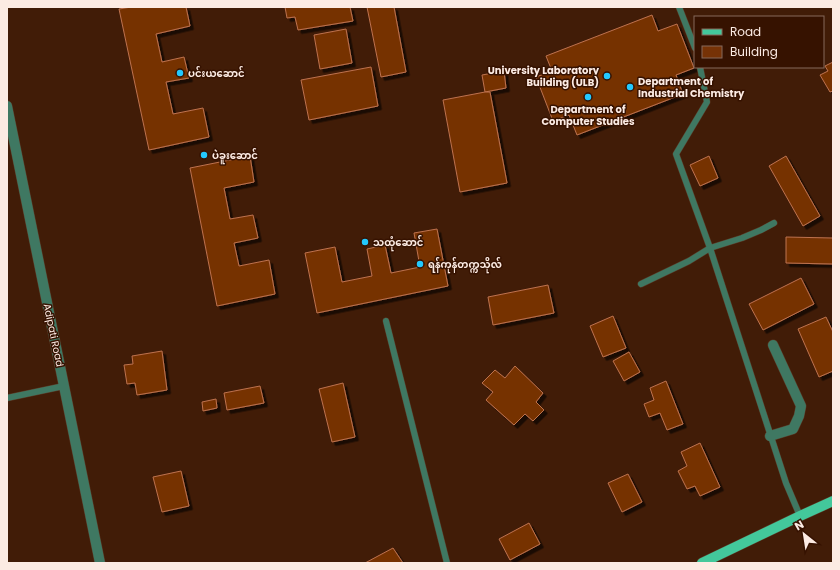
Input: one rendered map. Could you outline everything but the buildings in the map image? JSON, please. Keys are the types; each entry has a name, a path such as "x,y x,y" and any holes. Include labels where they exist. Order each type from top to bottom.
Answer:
{"main road":[{"path":"702,563 833,501"}],"street":[{"name":"Adipati Road","path":"7,106 100,563"},
{"path":"770,436 793,429 799,416 801,406 773,345"}],"lane":[{"path":"679,7 694,45"},
{"path":"700,68 707,102 676,154 710,248 786,483 800,516"},
{"path":"641,284 689,262 710,248 742,238 774,223"},
{"path":"386,321 447,563"},
{"path":"7,398 64,386"}],"place":[{"name":"ပင်းယဆောင်","path":"180,73"},
{"name":"University Laboratory Building (ULB)","path":"607,76"},
{"name":"Department of Industrial Chemistry","path":"630,87"},
{"name":"Department of Computer Studies","path":"588,97"},
{"name":"ပဲခူးဆောင်","path":"204,155"},
{"name":"သထုံဆောင်","path":"365,242"},
{"name":"ရန်ကုန်တက္ကသိုလ်","path":"420,264"}]}
